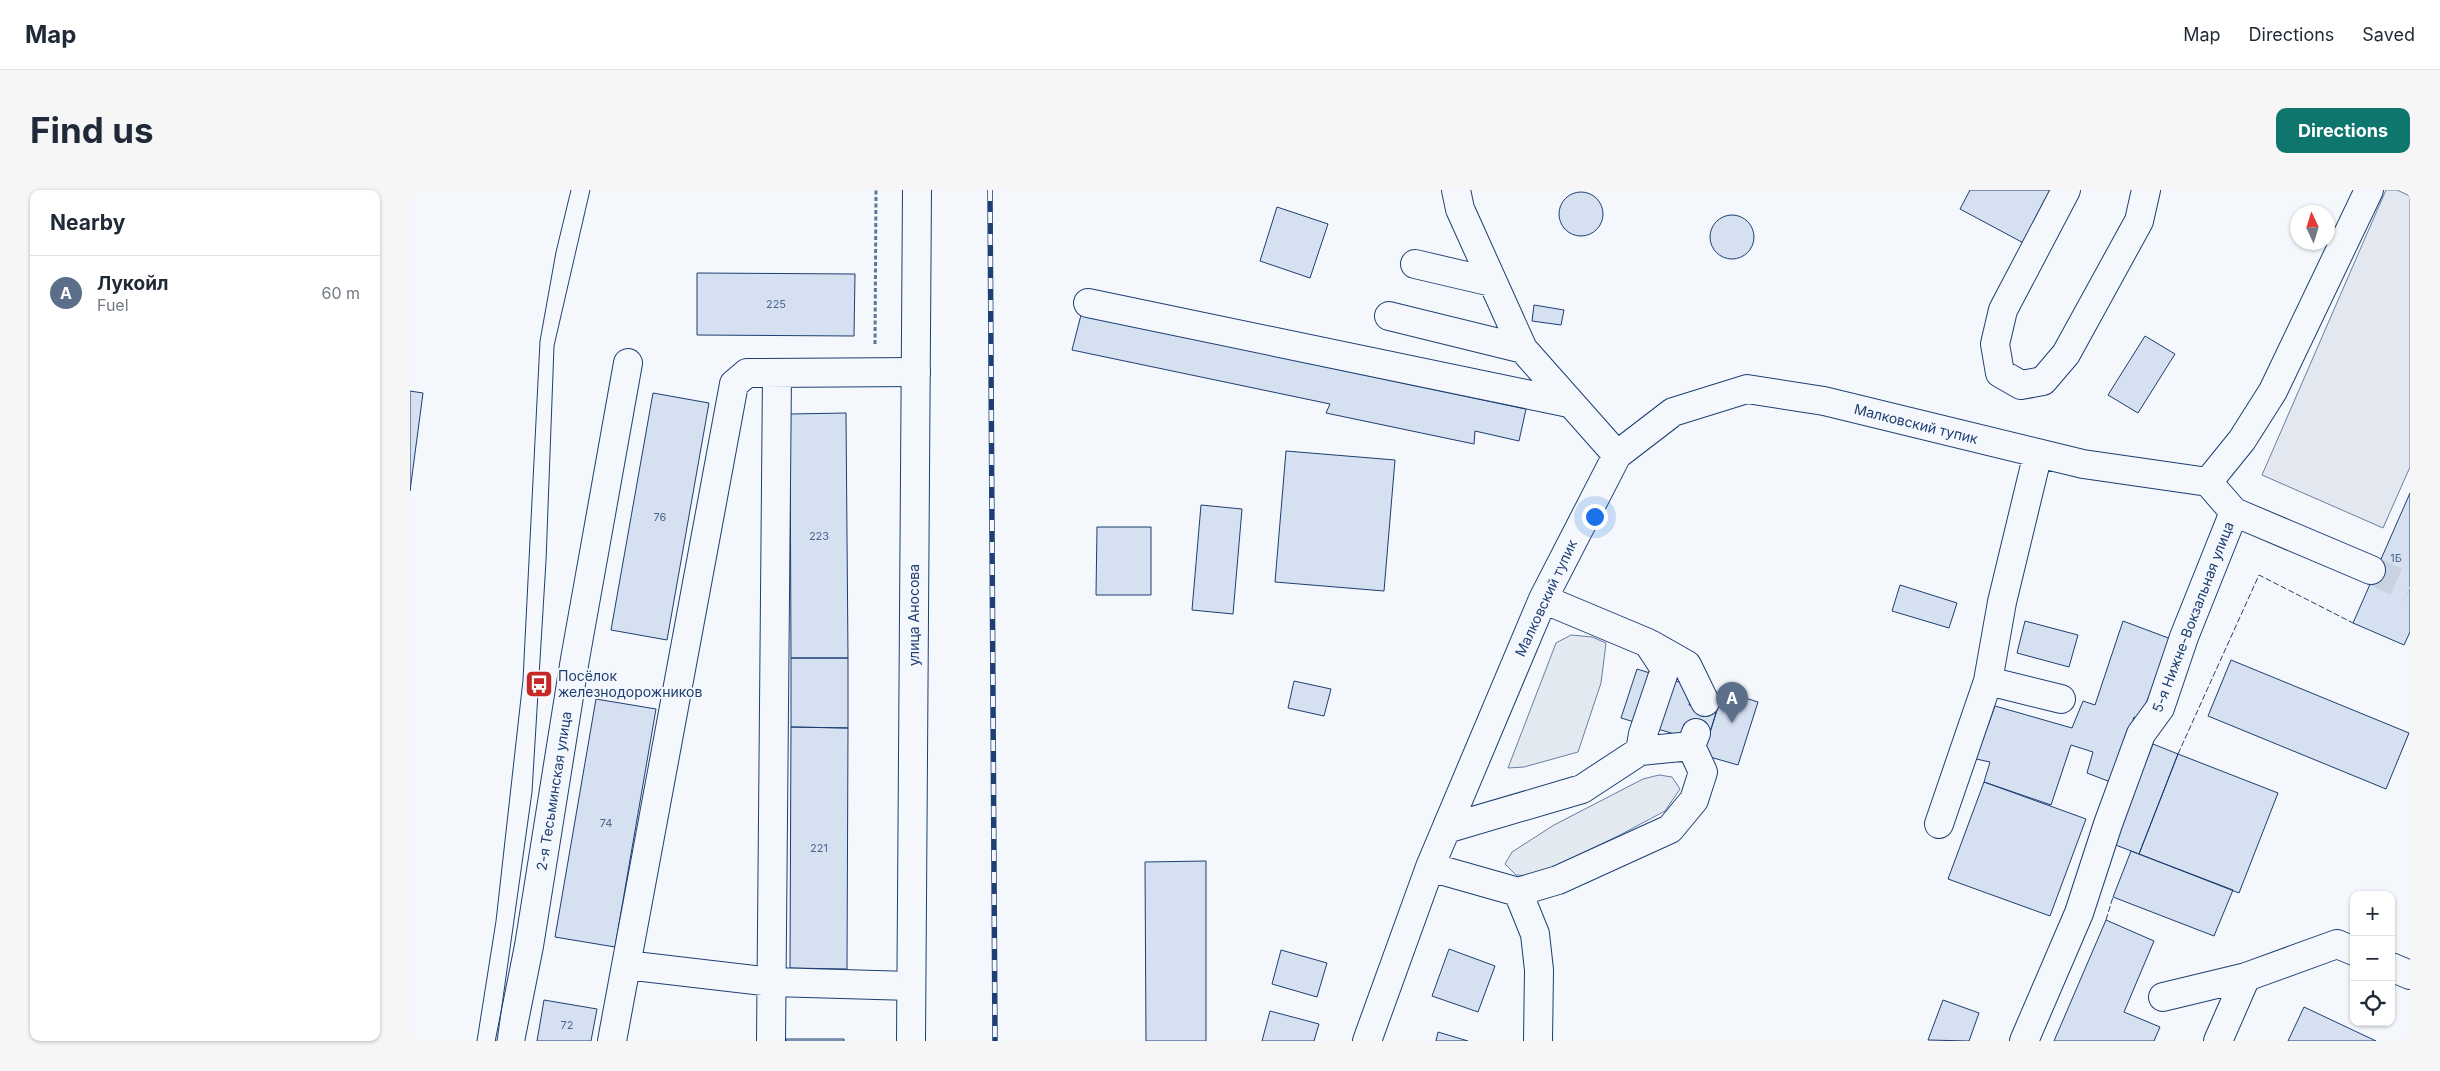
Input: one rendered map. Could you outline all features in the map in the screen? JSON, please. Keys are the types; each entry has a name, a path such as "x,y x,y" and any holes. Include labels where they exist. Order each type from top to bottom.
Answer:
{"street":[{"name":"улица Аносова","path":"911,1041 917,190"},
{"path":"1456,190 1460,209 1523,349 1568,403 1617,456"},
{"path":"2066,190 2003,310 1995,344 2000,373 2021,385 2043,381 2066,354 2139,222 2146,190"},
{"path":"2208,482 2242,440 2273,391 2369,190"},
{"path":"1415,264 1492,282"},
{"path":"1088,303 1568,403"},
{"path":"1389,316 1523,349"},
{"name":"2-я Тесьминская улица","path":"510,1041 529,946 576,659 628,363"},
{"path":"612,1041 734,384 747,373 916,372"},
{"path":"771,1041 777,373"},
{"name":"Малковский тупик","path":"1367,1041 1430,867 1543,599 1617,456 1672,412 1747,389 1824,401 2084,464 2208,482"},
{"path":"1939,824 1988,681 2002,602 2038,453"},
{"name":"5-я Нижне-Вокзальная улица","path":"2024,1041 2079,913 2108,824 2142,734 2160,708 2184,637 2234,512 2208,482"},
{"path":"2234,512 2371,570"},
{"path":"1543,599 1648,643 1687,665 1705,702"},
{"path":"1640,751 1642,734 1665,669 1648,643"},
{"path":"1988,681 2061,699"},
{"path":"1430,867 1518,892 1558,880 1670,828 1694,800 1703,772 1693,739 1640,751 1582,789 1446,829"},
{"path":"1518,892 1535,934 1539,970 1538,1041"},
{"path":"2163,997 2246,977 2337,944 2350,949"},
{"path":"626,965 772,982 911,986"},
{"path":"2395,969 2410,975"},
{"path":"2218,1041 2246,977"}],"path":[{"path":"875,372 876,190"}],"shaded area":[{"path":"2386,190 2397,190 2410,196 2410,467 2383,528 2262,475"},
{"path":"1571,635 1592,637 1606,643 1601,683 1578,752 1524,767 1508,768 1556,643"},
{"path":"1659,775 1672,777 1680,789 1665,811 1618,836 1534,876 1516,875 1505,864 1512,852 1554,825 1643,779"}],"building":[{"path":"1970,190 2061,190 2031,247 1960,209"},
{"path":"1577,192 1585,192 1597,198 1603,214 1597,230 1585,236 1577,236 1565,230 1559,218 1559,210 1565,198"},
{"path":"1277,207 1328,224 1310,278 1260,261"},
{"path":"1732,215 1744,219 1750,225 1754,237 1750,249 1744,255 1732,259 1720,255 1714,249 1710,237 1714,225 1720,219"},
{"path":"697,273 855,274 854,336 697,335"},
{"path":"1534,305 1564,310 1561,325 1532,321"},
{"path":"1081,315 1526,409 1519,441 1475,431 1474,444 1326,413 1330,404 1072,350"},
{"path":"2145,336 2175,354 2138,413 2108,395"},
{"path":"410,391 423,393 410,491"},
{"path":"653,393 709,403 667,640 611,630"},
{"path":"846,413 848,658 791,658 790,414"},
{"path":"1286,451 1395,460 1384,591 1275,582"},
{"path":"2410,493 2410,632 2404,645 2353,623"},
{"path":"1201,505 1242,509 1233,614 1192,610"},
{"path":"1097,527 1151,527 1151,595 1096,595"},
{"path":"1900,585 1957,603 1949,628 1892,611"},
{"path":"2025,621 2078,635 2069,667 2017,653"},
{"path":"2123,621 2171,639 2140,719 2134,717 2113,783 2087,773 2093,752 2071,745 2051,805 1984,782 1990,762 1976,759 1995,706 2072,728 2083,701 2095,705"},
{"path":"791,658 848,658 848,728 791,727"},
{"path":"2231,660 2409,733 2386,789 2208,716"},
{"path":"1637,669 1695,687 1689,705 1716,713 1710,732 1684,724 1681,736 1621,718"},
{"path":"1294,681 1331,689 1324,716 1288,708"},
{"path":"1723,691 1758,702 1738,765 1703,755"},
{"path":"596,699 656,709 615,947 555,937"},
{"path":"791,727 848,728 847,969 790,968"},
{"path":"2153,744 2178,754 2139,854 2113,844"},
{"path":"2178,754 2278,793 2239,893 2139,854"},
{"path":"1984,782 2086,819 2050,916 1948,879"},
{"path":"2131,851 2233,890 2214,936 2113,897"},
{"path":"1206,861 1206,1041 1146,1041 1145,862"},
{"path":"2106,920 2154,941 2124,1012 2160,1027 2154,1041 2054,1041"},
{"path":"1449,949 1495,966 1478,1012 1432,996"},
{"path":"1281,950 1327,963 1317,997 1272,984"},
{"path":"544,1000 597,1009 591,1041 537,1041"},
{"path":"1943,1000 1979,1013 1969,1041 1928,1040"},
{"path":"2304,1007 2376,1041 2288,1041"},
{"path":"1270,1011 1319,1024 1314,1041 1262,1041"},
{"path":"1438,1032 1468,1041 1436,1041"},
{"path":"786,1039 844,1039 844,1041 786,1041"}],"tunnel":[{"path":"2371,570 2410,588"}],"tram line":[{"path":"477,1041 496,921 523,680 540,341 556,252 571,190"},
{"path":"497,1041 532,792 546,561 554,346 590,190"}],"railway":[{"path":"990,190 995,1041"}],"fence":[{"path":"2178,754 2259,575 2353,623"},
{"path":"2106,920 2113,897"}],"place":[{"name":"Посёлок железнодорожников","path":"539,684"},
{"name":"Лукойл","path":"1732,723"}]}
